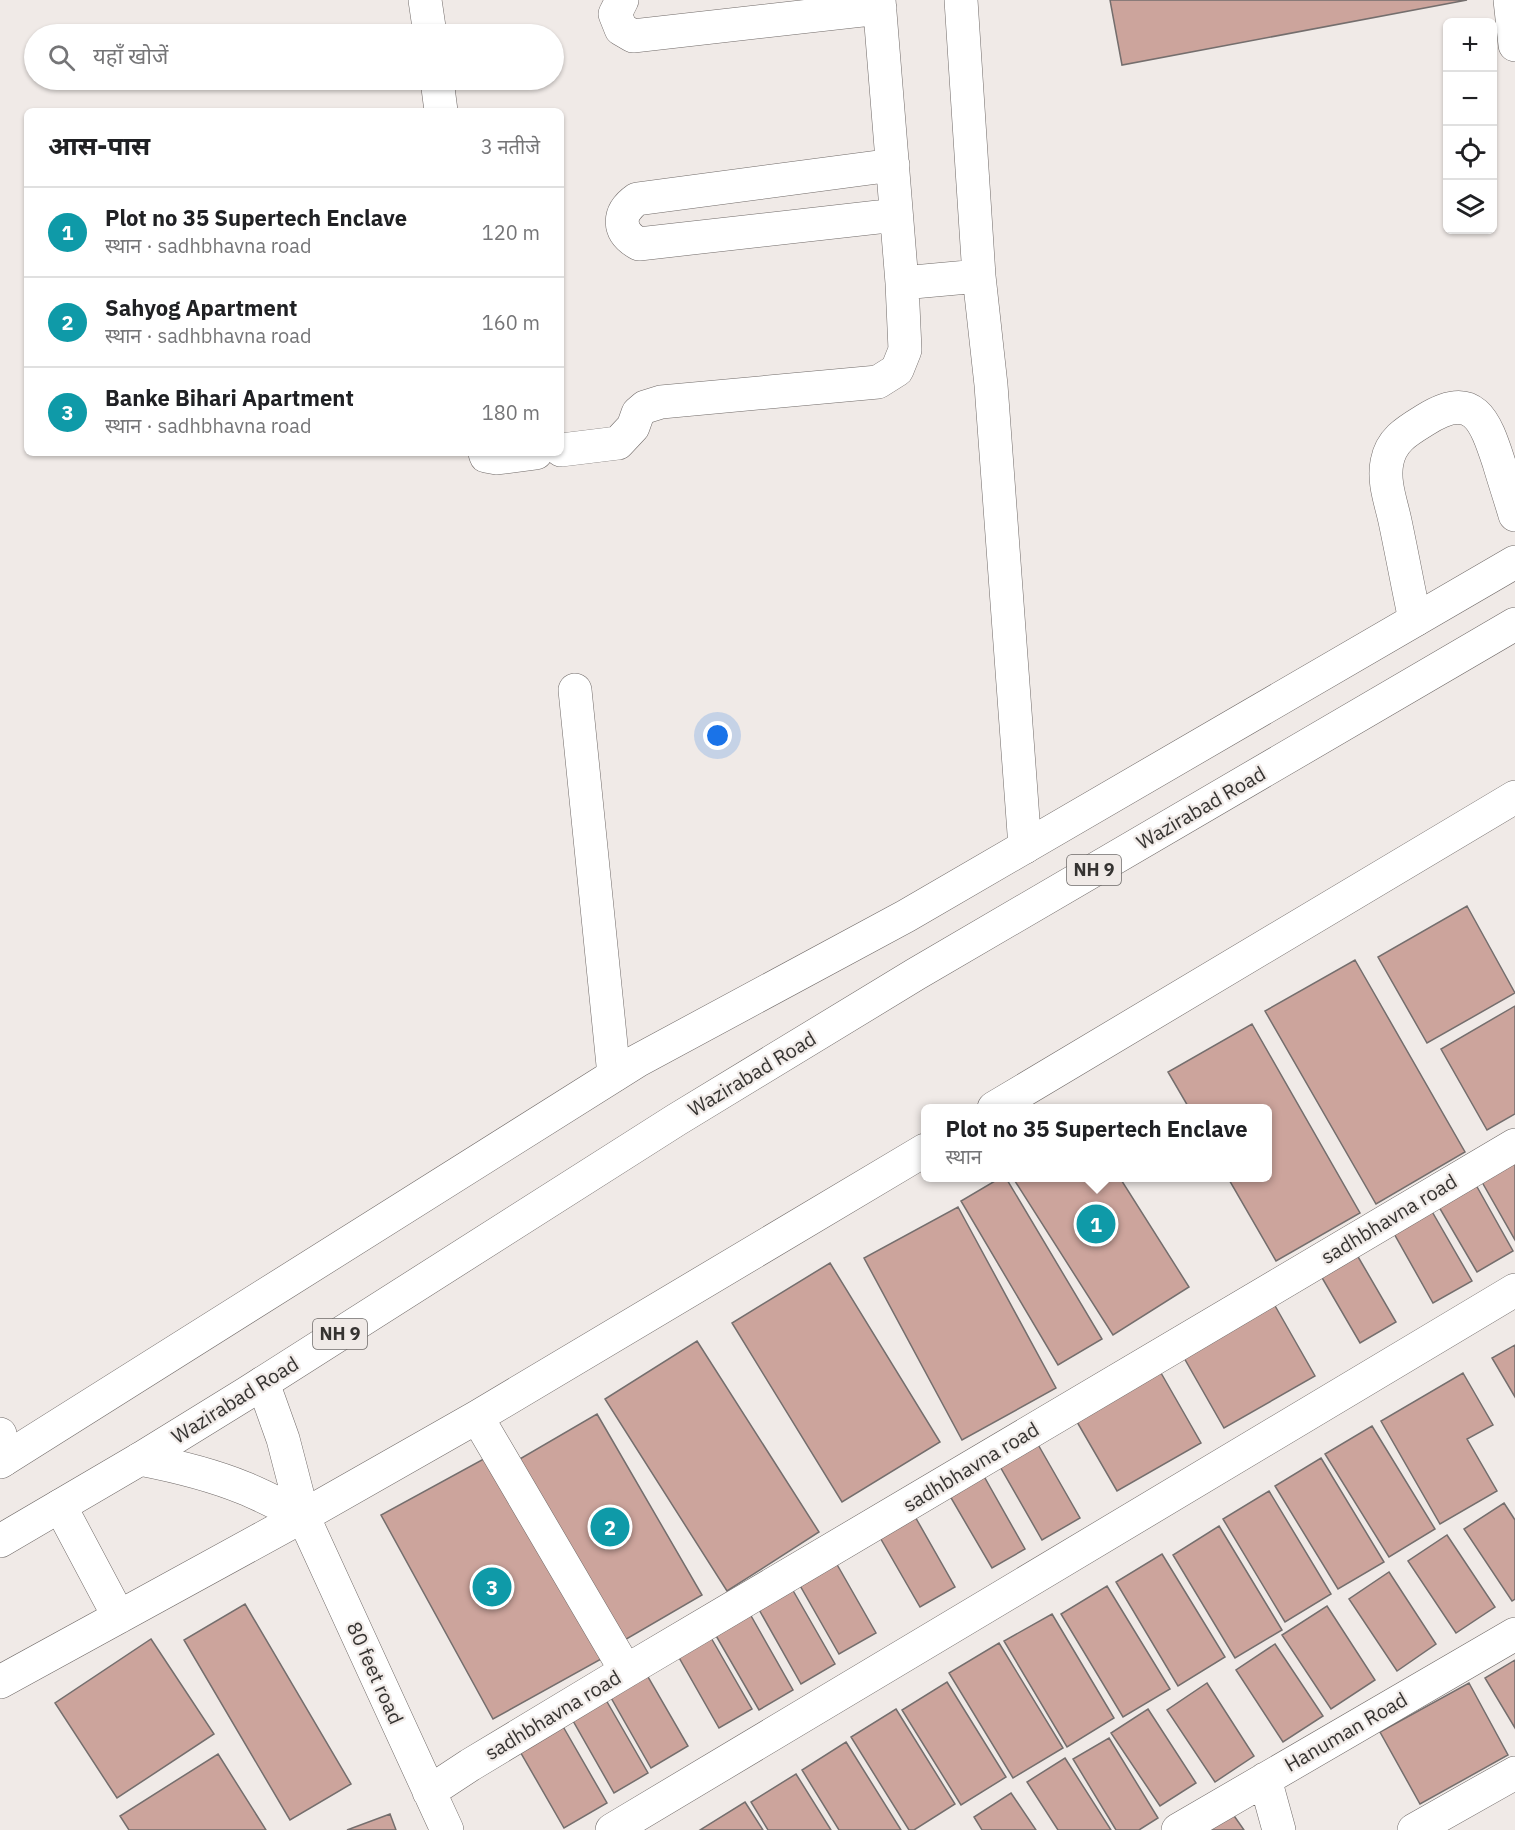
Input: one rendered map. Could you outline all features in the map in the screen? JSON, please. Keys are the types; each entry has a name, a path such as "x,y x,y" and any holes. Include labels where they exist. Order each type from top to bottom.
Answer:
{"main road":[{"path":"425,0 429,24"},
{"path":"564,450 618,443 633,427 638,413 645,407 661,402 878,382 897,370 905,350 902,283 879,4 633,36 621,29 615,14 622,0"},
{"path":"961,0 979,276 991,385 1025,847"},
{"path":"1510,0 1515,45"},
{"path":"438,90 441,108"},
{"path":"893,165 637,199 623,213 623,226 628,239 639,244 896,215"},
{"path":"902,283 979,276"},
{"path":"1415,620 1387,486 1387,463 1392,446 1405,432 1432,415 1453,407 1466,408 1477,415 1486,426 1492,441 1515,515"},
{"path":"486,456 497,458 513,456"},
{"path":"1,1452 626,1068 906,916 1515,562"},
{"name":"Wazirabad Road","path":"0,1541 140,1460 676,1120 916,974 1515,624"},
{"path":"575,690 626,1068"},
{"path":"1001,1104 1515,797"},
{"name":"sadhbhavna road","path":"429,1792 626,1671 1515,1145"},
{"path":"0,1682 303,1516 477,1417 921,1151"},
{"path":"612,1830 1515,1290"},
{"path":"263,1383 283,1439 303,1516"},
{"path":"477,1417 626,1671"},
{"path":"140,1460 180,1466 217,1478 247,1489 303,1516"},
{"path":"60,1506 119,1617"},
{"name":"80 feet road","path":"303,1516 447,1830"},
{"name":"Hanuman Road","path":"1178,1830 1515,1634"},
{"path":"1414,1830 1450,1820 1515,1773"},
{"path":"1265,1779 1279,1830"}],"building":[{"path":"1110,0 1467,0 1122,65"},
{"path":"1467,906 1515,993 1427,1043 1378,957"},
{"path":"1355,960 1465,1152 1376,1204 1265,1011"},
{"path":"1515,1006 1515,1114 1487,1130 1441,1049"},
{"path":"1252,1024 1360,1213 1276,1261 1230,1182 1272,1182 1272,1104 1187,1104 1168,1072"},
{"path":"1515,1163 1515,1240 1482,1182"},
{"path":"993,1182 1008,1182 1102,1339 1058,1365 961,1201"},
{"path":"1016,1182 1123,1182 1189,1287 1113,1335"},
{"path":"1476,1185 1513,1251 1477,1272 1439,1207"},
{"path":"958,1207 1056,1388 962,1440 864,1258"},
{"path":"1430,1208 1472,1281 1433,1303 1392,1230"},
{"path":"1357,1255 1396,1322 1360,1343 1321,1276"},
{"path":"830,1263 940,1442 842,1502 732,1323"},
{"path":"1274,1304 1315,1376 1224,1428 1183,1356"},
{"path":"697,1341 819,1532 727,1591 605,1399"},
{"path":"1515,1345 1515,1397 1492,1358"},
{"path":"1157,1366 1201,1443 1117,1491 1073,1415"},
{"path":"1463,1373 1493,1425 1467,1439 1497,1491 1440,1524 1381,1421"},
{"path":"597,1414 702,1595 623,1641 518,1460"},
{"path":"1372,1426 1435,1529 1389,1557 1325,1454"},
{"path":"1036,1441 1080,1518 1042,1540 998,1463"},
{"path":"491,1455 603,1658 493,1719 381,1515"},
{"path":"1321,1458 1384,1562 1338,1589 1275,1486"},
{"path":"981,1471 1025,1549 992,1568 947,1491"},
{"path":"1269,1491 1331,1594 1285,1622 1223,1519"},
{"path":"1504,1503 1515,1520 1515,1599 1512,1601 1464,1529"},
{"path":"913,1513 955,1587 920,1607 878,1534"},
{"path":"1219,1526 1282,1630 1235,1658 1173,1555"},
{"path":"1447,1535 1495,1607 1456,1633 1408,1561"},
{"path":"1162,1554 1225,1657 1178,1686 1116,1582"},
{"path":"835,1561 876,1633 839,1654 798,1582"},
{"path":"1389,1572 1436,1644 1397,1671 1349,1599"},
{"path":"1107,1586 1170,1689 1123,1717 1061,1614"},
{"path":"791,1587 835,1664 801,1684 757,1606"},
{"path":"245,1604 351,1784 290,1820 184,1640"},
{"path":"1327,1606 1375,1680 1331,1709 1282,1635"},
{"path":"750,1614 793,1690 759,1710 715,1634"},
{"path":"1052,1614 1114,1718 1067,1747 1004,1641"},
{"path":"710,1636 752,1709 719,1728 677,1654"},
{"path":"151,1639 214,1734 117,1798 55,1703"},
{"path":"999,1643 1063,1748 1013,1778 949,1673"},
{"path":"1275,1644 1323,1716 1283,1742 1236,1670"},
{"path":"1515,1660 1515,1728 1485,1678"},
{"path":"647,1675 688,1746 651,1768 610,1696"},
{"path":"947,1682 1006,1777 961,1805 902,1710"},
{"path":"1207,1683 1254,1756 1215,1782 1167,1710"},
{"path":"1469,1683 1508,1755 1420,1804 1380,1732"},
{"path":"606,1700 648,1773 614,1793 572,1719"},
{"path":"896,1709 955,1804 914,1830 909,1830 851,1737"},
{"path":"1148,1709 1196,1783 1160,1806 1111,1733"},
{"path":"561,1723 607,1803 564,1828 518,1748"},
{"path":"1109,1738 1158,1818 1139,1830 1116,1830 1073,1759"},
{"path":"846,1742 901,1830 839,1830 802,1770"},
{"path":"218,1754 266,1830 129,1830 120,1816"},
{"path":"1065,1758 1111,1830 1058,1830 1027,1782"},
{"path":"796,1774 831,1830 768,1830 751,1802"},
{"path":"1011,1793 1036,1830 982,1830 974,1817"},
{"path":"745,1802 763,1830 700,1830"},
{"path":"1230,1810 1244,1830 1201,1830"},
{"path":"390,1814 396,1830 347,1830"}],"place":[{"name":"Plot no 35 Supertech Enclave","path":"1096,1224"},
{"name":"Sahyog Apartment","path":"610,1527"},
{"name":"Banke Bihari Apartment","path":"492,1587"}]}
